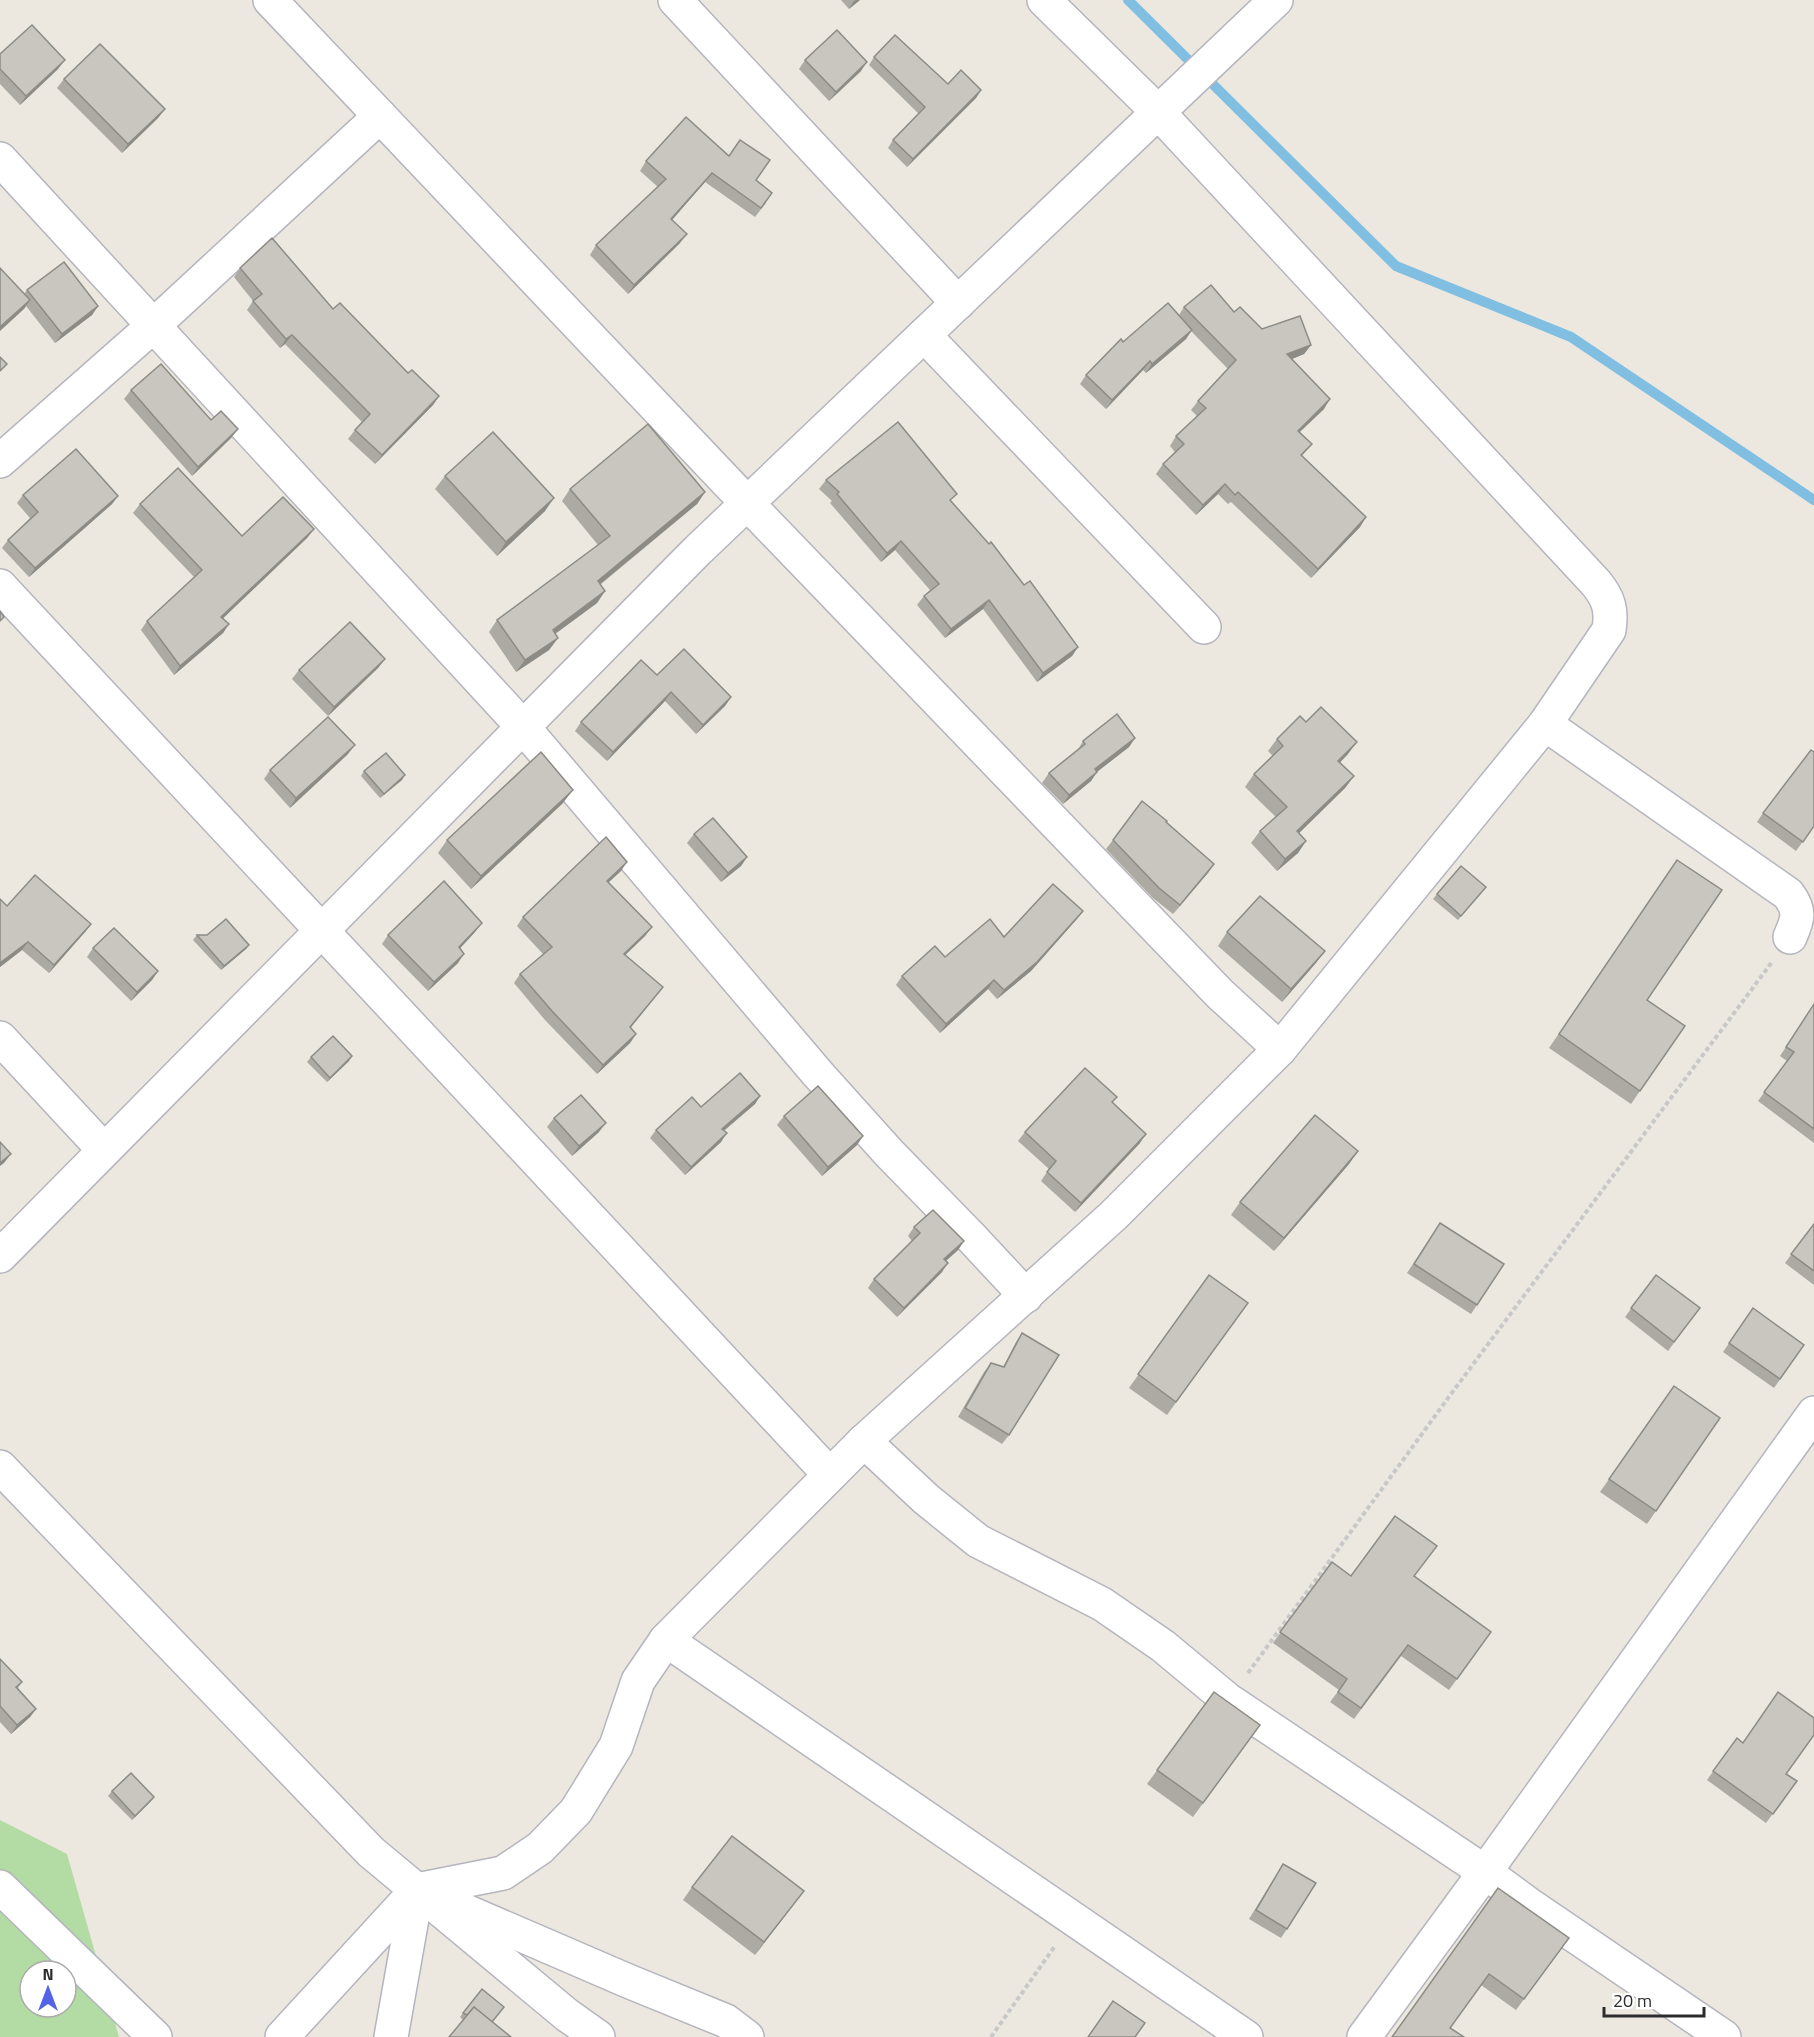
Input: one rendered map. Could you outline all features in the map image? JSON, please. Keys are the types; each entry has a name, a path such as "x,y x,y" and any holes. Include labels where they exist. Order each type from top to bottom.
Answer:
{"street":[{"path":"270,0 747,503 1220,994 1280,1050"},
{"path":"675,0 958,303"},
{"path":"282,2037 417,1890 503,1873 540,1848 576,1811 616,1746 638,1681 666,1640 864,1441 1114,1215 1280,1050 1545,724 1609,630 1610,604 1605,594 1158,112 1044,0"},
{"path":"0,1256 697,551 1276,0"},
{"path":"0,461 153,326 380,116"},
{"path":"0,159 523,727 818,1074 889,1153 1026,1296"},
{"path":"924,335 1204,627"},
{"path":"0,586 830,1475"},
{"path":"1545,724 1788,894 1797,905 1797,922 1790,937"},
{"path":"0,1038 105,1150"},
{"path":"1364,2037 1814,1413"},
{"path":"864,1441 926,1499 978,1541 1102,1604 1163,1646 1228,1700 1485,1872 1724,2037"},
{"path":"0,1467 371,1852 567,2015 597,2037"},
{"path":"666,1640 1246,2037"},
{"path":"0,1887 155,2037"},
{"path":"391,2037 417,1890"},
{"path":"417,1890 628,1982 726,2021 747,2037"}],"path":[{"path":"1228,1700 1790,937"},
{"path":"991,2037 1074,1918"}],"green space":[{"path":"0,1820 67,1854 119,2037 0,2037"}],"building":[{"path":"32,25 65,60 26,96 0,69 0,54"},
{"path":"837,30 867,62 836,92 805,60"},
{"path":"895,35 948,84 961,70 981,90 913,159 893,140 925,107 874,57"},
{"path":"100,44 165,109 128,144 64,79"},
{"path":"686,117 729,156 740,140 770,160 756,180 772,193 761,208 712,173 671,219 687,234 634,285 596,245 666,179 646,161"},
{"path":"272,238 333,309 340,303 408,373 412,370 439,396 382,455 355,430 370,414 292,335 286,339 253,301 262,294 240,268"},
{"path":"64,262 98,306 62,334 27,290"},
{"path":"0,268 30,300 0,327"},
{"path":"1211,285 1234,312 1240,307 1262,329 1300,316 1311,345 1287,354 1330,399 1298,431 1312,444 1301,455 1366,517 1318,569 1238,492 1235,495 1225,484 1203,505 1163,464 1184,444 1176,436 1206,408 1198,401 1236,360 1184,307"},
{"path":"1168,303 1192,330 1152,364 1150,361 1112,400 1086,375 1121,339 1123,342"},
{"path":"0,357 7,364 0,371"},
{"path":"161,364 211,420 221,411 238,429 198,467 131,390"},
{"path":"898,422 957,494 950,500 989,544 991,542 1024,585 1030,581 1078,647 1043,673 989,600 951,629 924,596 939,584 901,541 887,553 837,494 839,492 826,480"},
{"path":"648,424 705,492 598,581 605,591 553,630 558,638 525,660 497,620 610,536 570,489"},
{"path":"493,432 554,498 506,542 445,476"},
{"path":"76,449 118,496 35,568 8,540 38,512 23,495"},
{"path":"178,468 242,536 283,497 314,529 221,617 229,624 180,666 147,621 202,570 140,504"},
{"path":"350,622 385,659 334,707 299,670"},
{"path":"684,649 731,697 703,725 671,692 613,752 581,722 641,660 657,675"},
{"path":"1321,707 1357,742 1338,761 1354,776 1297,831 1306,841 1285,859 1260,831 1287,807 1254,774 1283,746 1277,739 1300,716 1306,722"},
{"path":"1117,714 1135,738 1095,769 1097,772 1069,795 1049,773 1085,744 1083,741"},
{"path":"328,717 355,745 296,798 270,770"},
{"path":"1811,750 1814,752 1814,826 1803,842 1763,813"},
{"path":"541,752 573,790 481,876 447,840"},
{"path":"386,753 405,775 384,794 364,771"},
{"path":"1142,801 1214,864 1180,905 1159,888 1113,840"},
{"path":"713,818 747,857 728,873 694,834"},
{"path":"606,837 627,862 607,881 652,927 624,954 663,987 630,1027 636,1034 603,1065 520,974 552,947 523,917"},
{"path":"1677,860 1722,890 1647,1000 1685,1026 1640,1091 1559,1034"},
{"path":"1461,866 1486,887 1461,916 1437,894"},
{"path":"35,875 91,924 54,965 28,942 0,963 0,899 7,906"},
{"path":"444,881 482,923 459,947 464,954 434,982 388,935"},
{"path":"1053,884 1083,911 1037,962 1004,990 994,980 946,1024 902,976 935,946 945,957 990,919 1004,937"},
{"path":"1260,896 1325,951 1291,989 1227,932"},
{"path":"226,919 249,945 224,966 197,935 207,935"},
{"path":"114,928 158,971 137,992 93,948"},
{"path":"1814,1004 1814,1129 1764,1092 1794,1052 1786,1047"},
{"path":"333,1036 352,1056 330,1078 311,1057"},
{"path":"1085,1068 1117,1097 1112,1102 1146,1134 1081,1203 1047,1172 1056,1161 1025,1132"},
{"path":"740,1073 760,1096 722,1129 727,1133 691,1167 656,1130 692,1097 701,1107"},
{"path":"818,1086 863,1136 828,1167 784,1116"},
{"path":"581,1095 606,1123 579,1146 554,1118"},
{"path":"1315,1115 1358,1151 1284,1238 1240,1202"},
{"path":"0,1142 11,1154 0,1163"},
{"path":"933,1210 964,1241 944,1259 948,1263 904,1308 874,1279 920,1233 914,1227"},
{"path":"1440,1223 1504,1264 1477,1305 1414,1264"},
{"path":"1814,1224 1814,1271 1791,1254"},
{"path":"1209,1275 1248,1303 1176,1402 1138,1374"},
{"path":"1656,1275 1700,1308 1674,1342 1631,1308"},
{"path":"1753,1308 1804,1345 1780,1379 1729,1343"},
{"path":"1022,1333 1059,1355 1009,1435 965,1408 991,1363 1004,1367"},
{"path":"1674,1386 1720,1418 1656,1511 1609,1479"},
{"path":"1395,1516 1437,1546 1414,1576 1491,1632 1457,1679 1408,1645 1361,1708 1338,1692 1347,1679 1280,1632 1332,1562 1351,1576"},
{"path":"0,1659 22,1682 16,1687 36,1709 17,1725 0,1706"},
{"path":"1214,1692 1260,1725 1203,1803 1157,1770"},
{"path":"1778,1692 1814,1718 1814,1735 1786,1774 1797,1781 1773,1814 1713,1771 1737,1738 1743,1743"},
{"path":"131,1773 154,1797 135,1816 112,1791"},
{"path":"732,1836 804,1891 764,1942 692,1887"},
{"path":"1283,1864 1316,1883 1287,1929 1256,1910"},
{"path":"1498,1888 1569,1938 1524,1999 1489,1974 1450,2028 1464,2037 1392,2037"},
{"path":"482,1989 504,2007 492,2022 474,2007 467,2015 463,2013"},
{"path":"1113,2001 1145,2023 1135,2037 1088,2037"},
{"path":"474,2007 511,2037 449,2037"}],"waterway":[{"path":"1128,0 1396,266 1571,337 1814,500"}]}
